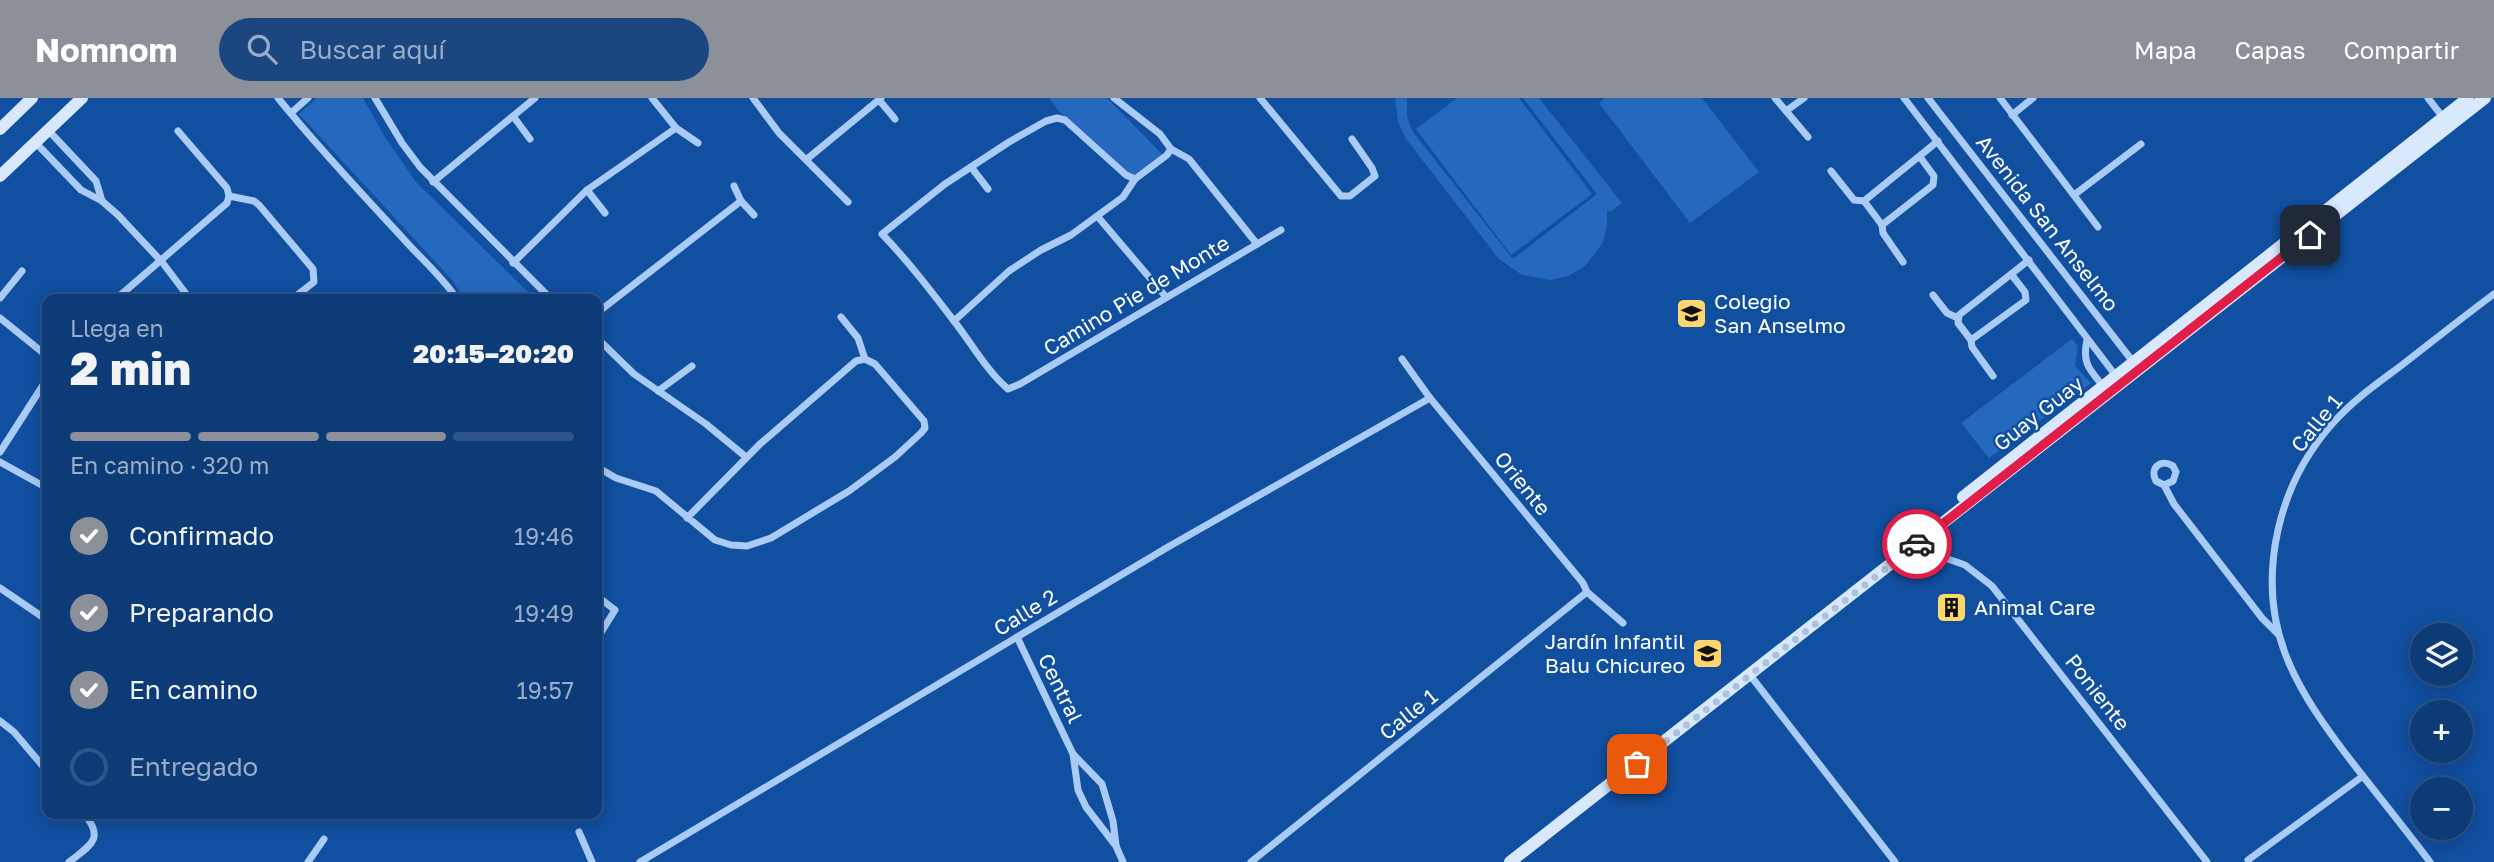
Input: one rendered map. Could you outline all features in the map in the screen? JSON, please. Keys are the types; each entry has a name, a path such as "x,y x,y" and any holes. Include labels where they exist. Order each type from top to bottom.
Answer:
{"street":[{"path":"0,129 32,98"},
{"path":"0,176 82,98"},
{"path":"278,98 403,239 446,282 454,294"},
{"path":"291,113 308,98"},
{"path":"375,98 402,143 433,181 545,294"},
{"path":"433,181 535,98"},
{"path":"652,98 676,128 698,143"},
{"path":"753,98 779,132 848,202"},
{"path":"1114,98 1160,134 1171,149 1189,159 1258,244"},
{"path":"1272,98 1262,101 1345,197 1375,176 1372,167 1352,139"},
{"path":"1775,98 1808,138"},
{"path":"1786,111 1804,98"},
{"path":"1904,98 2116,376"},
{"name":"Avenida San Anselmo","path":"1928,98 2136,366"},
{"path":"2000,98 2098,227"},
{"path":"2012,115 2033,98"},
{"path":"2428,98 2446,122"},
{"name":"Guay Guay","path":"2181,330 2199,322 2446,122 2468,98"},
{"name":"Guay Guay","path":"1983,486 2446,122 2485,98"},
{"path":"807,159 880,99 895,118"},
{"path":"513,116 530,139"},
{"path":"1135,179 1126,175 1065,120 1057,118 1037,126 971,167 882,234 954,321 1009,271 1098,217 1123,197 1135,179 1171,149"},
{"path":"513,262 587,190 676,128"},
{"path":"48,130 96,181 102,201"},
{"path":"122,294 227,203 227,188 178,131"},
{"path":"1831,171 1854,200 1864,201 1938,141"},
{"path":"35,142 81,190 102,201 162,262 186,294"},
{"path":"2074,195 2141,144"},
{"path":"1882,225 1933,185 1934,176 1920,157"},
{"path":"971,167 988,189"},
{"path":"734,186 741,201 754,215"},
{"path":"587,190 605,212"},
{"path":"229,196 254,201 259,205 313,269 314,282 298,294"},
{"path":"602,309 741,201"},
{"path":"1864,201 1882,225 1883,233 1903,262"},
{"path":"1098,217 1166,298"},
{"name":"Camino Pie de Monte","path":"954,321 997,379 1008,389 1281,230"},
{"path":"1958,318 2029,260"},
{"path":"0,298 22,271"},
{"path":"1972,340 2026,300 2025,292 2011,274"},
{"name":"Calle 1","path":"2430,862 2307,701 2279,636 2273,595 2274,553 2284,509 2296,477 2322,436 2347,409 2494,294"},
{"path":"1933,295 1947,313 1958,318"},
{"path":"841,317 858,338 865,359"},
{"path":"0,318 42,352"},
{"path":"1958,318 1958,323 1972,340 1972,347 1993,376"},
{"path":"2087,340 2084,354 2086,363 2103,386"},
{"path":"602,343 634,374 706,424 746,457"},
{"path":"602,470 616,478 656,491 687,518 708,536 722,543 747,546 763,542 849,491 895,457 921,433 925,424 923,418 874,364 865,359 852,362 746,457 687,518"},
{"name":"Oriente","path":"1402,359 1430,398 1583,583 1587,592 1623,623"},
{"path":"658,391 692,366"},
{"name":"Guay Guay","path":"1637,764 1675,724 1917,540 2103,386 2136,366"},
{"path":"0,453 42,387"},
{"name":"Calle 2","path":"640,862 1168,547 1430,398"},
{"path":"0,462 42,485"},
{"name":"Calle 1","path":"2164,485 2174,504 2279,636"},
{"name":"Poniente","path":"1917,540 1924,556 1948,559"},
{"name":"Poniente","path":"1917,540 1948,559 1972,569 1992,586 2207,862"},
{"path":"0,589 42,617"},
{"name":"Calle 1","path":"1251,862 1587,592"},
{"path":"602,600 615,610 602,631"},
{"name":"Guay Guay","path":"1510,862 1750,675 1802,629"},
{"name":"Central","path":"1017,637 1073,754 1078,790 1086,807 1116,846 1124,862"},
{"path":"1750,675 1895,862"},
{"path":"0,721 42,765"},
{"name":"Central","path":"1073,754 1102,784 1113,821 1116,846"},
{"path":"2248,860 2363,776"},
{"path":"69,862 92,844 95,835 89,819"},
{"path":"579,832 592,862"},
{"path":"308,862 324,839"}],"shaded area":[{"path":"317,98 363,98 385,137 416,182 530,294 461,294 453,281 299,114"},
{"path":"1049,98 1107,98 1162,154 1131,177 1059,111"},
{"path":"1395,98 1407,98 1407,117 1413,132 1513,259 1597,194 1523,98 1539,98 1622,203 1610,212 1607,209 1607,226 1602,244 1585,266 1568,276 1550,280 1522,275 1499,259 1406,139 1398,122"},
{"path":"1457,98 1519,98 1592,194 1511,255 1416,129"},
{"path":"1605,98 1702,98 1759,172 1690,223 1599,103"},
{"path":"2072,339 2078,346 2075,366 2091,383 1989,458 1961,423"}],"way so far":[{"path":"1637,764 1917,544"}],"place":[{"name":"Colegio San Anselmo","path":"1691,313"},
{"name":"Animal Care","path":"1951,607"},
{"name":"Jardín Infantil Balu Chicureo","path":"1708,653"}],"route":[{"path":"1917,544 2310,235"}]}
